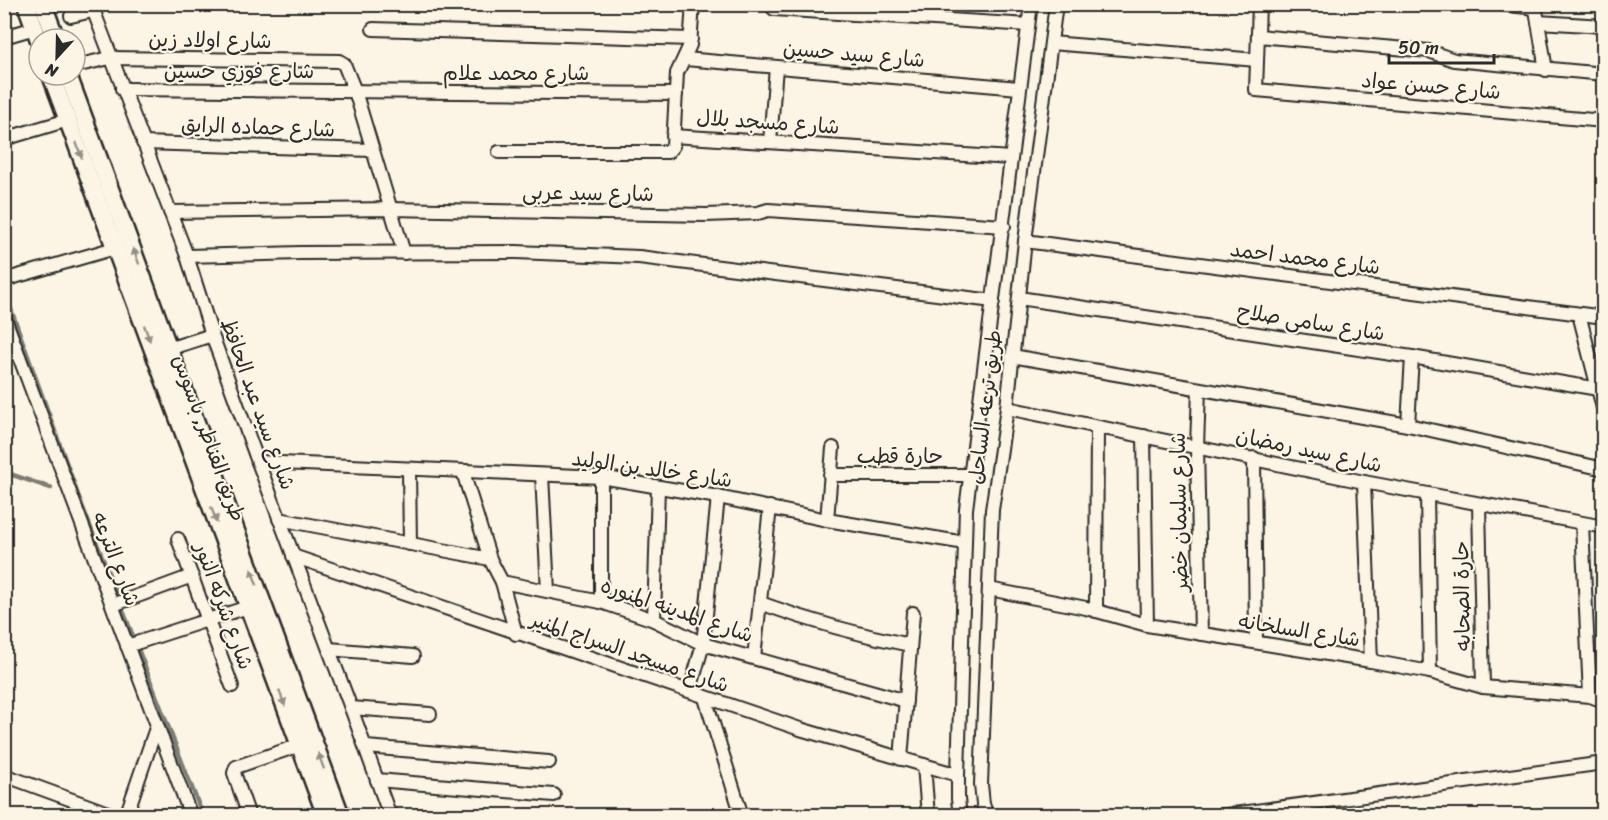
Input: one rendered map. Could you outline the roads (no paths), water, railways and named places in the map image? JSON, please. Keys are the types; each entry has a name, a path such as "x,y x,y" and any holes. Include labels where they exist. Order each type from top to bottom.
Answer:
{"main road":[{"path":"26,4 34,27"},
{"path":"44,4 52,27"},
{"name":"طريق القناطر, باسوس","path":"56,87 326,816"},
{"name":"طريق القناطر, باسوس","path":"73,87 171,348 341,816"}],"street":[{"path":"673,136 678,68 685,59 691,39 693,4"},
{"path":"770,4 774,9 1028,25"},
{"name":"طريق ترعه الساحل","path":"960,816 958,775 966,508 1031,4"},
{"name":"طريق ترعه الساحل","path":"987,816 981,784 992,510 1007,408 1025,241 1056,4"},
{"path":"1051,43 1257,60 1259,4"},
{"path":"1499,4 1535,6 1546,70"},
{"path":"70,16 92,8"},
{"name":"شارع سيد عبد الحافظ","path":"92,8 170,212 258,462 390,816"},
{"path":"1538,22 1604,26"},
{"path":"373,29 691,39"},
{"path":"4,37 27,35"},
{"path":"1258,36 1429,51 1454,60 1604,74"},
{"name":"شارع اولاد زين","path":"87,63 110,58 339,61 344,64 356,91"},
{"name":"شارع سيد حسين","path":"685,59 1019,88"},
{"name":"شارع حسن عواد","path":"1257,60 1256,90 1604,121"},
{"path":"770,142 776,67"},
{"name":"شارع فوزي حسين","path":"122,89 356,91"},
{"path":"356,91 404,253"},
{"name":"شارع محمد علام","path":"356,91 676,94"},
{"path":"4,139 68,120"},
{"name":"شارع مسجد بلال","path":"499,152 668,152 673,146 673,136 1011,158"},
{"name":"شارع حماده الرايق","path":"142,143 372,150"},
{"name":"شارع سيد عربى","path":"170,212 390,208 706,215 758,213 768,210 1004,226"},
{"name":"شارع محمد احمد","path":"1025,241 1604,317"},
{"path":"4,280 115,248"},
{"path":"186,256 516,252 639,257 993,301"},
{"name":"شارع سامى صلاح","path":"1019,298 1412,357 1600,390"},
{"path":"1579,314 1604,412"},
{"name":"شارع الترعه","path":"4,316 190,816"},
{"path":"171,348 212,335"},
{"path":"1012,356 1408,425 1604,469"},
{"path":"1408,425 1412,357"},
{"name":"شارع سليمان خضر","path":"1199,389 1197,447 1201,634"},
{"name":"شارع سيد رمضان","path":"1007,408 1364,482 1604,527"},
{"path":"1096,611 1097,427"},
{"path":"1144,436 1148,625"},
{"path":"827,520 833,448"},
{"path":"1254,458 1256,642"},
{"name":"شارع خالد بن الوليد","path":"258,462 601,477 718,497 827,520 965,543"},
{"path":"409,469 410,544"},
{"path":"463,472 490,559 502,582 516,634"},
{"path":"542,475 548,591"},
{"name":"حارة قطب","path":"831,475 970,475"},
{"path":"601,477 601,602"},
{"path":"1364,482 1371,661"},
{"path":"654,620 658,487"},
{"path":"1427,494 1430,672"},
{"path":"690,690 703,644 718,497"},
{"name":"حارة الصحابه","path":"1479,504 1484,687"},
{"path":"754,658 770,507"},
{"path":"279,519 490,559"},
{"path":"1582,524 1590,696"},
{"name":"شارع شركه النور","path":"178,539 232,687"},
{"name":"شارع مسجد السراج المنير","path":"293,556 516,634 690,690 705,698 800,729 958,775"},
{"path":"112,605 192,576"},
{"name":"شارع المدينه المنوره","path":"502,582 601,602 654,620 703,644 906,701"},
{"name":"شارع السلخانه","path":"989,589 1096,611 1148,625 1371,661 1430,672 1484,687 1590,696 1604,701"},
{"path":"760,603 811,621 861,635 910,645"},
{"path":"127,646 248,608"},
{"path":"901,759 913,613"},
{"path":"329,649 412,657"},
{"path":"705,698 742,816"},
{"path":"351,708 430,714"},
{"path":"126,816 156,728"},
{"path":"249,816 234,773 236,767 300,746"},
{"path":"366,747 549,762"},
{"path":"1219,816 1604,763"},
{"path":"924,765 928,816"},
{"path":"4,775 116,816"},
{"path":"377,780 554,795"}],"waterway":[{"path":"4,290 78,495 203,816"},
{"path":"4,472 51,488"}]}
